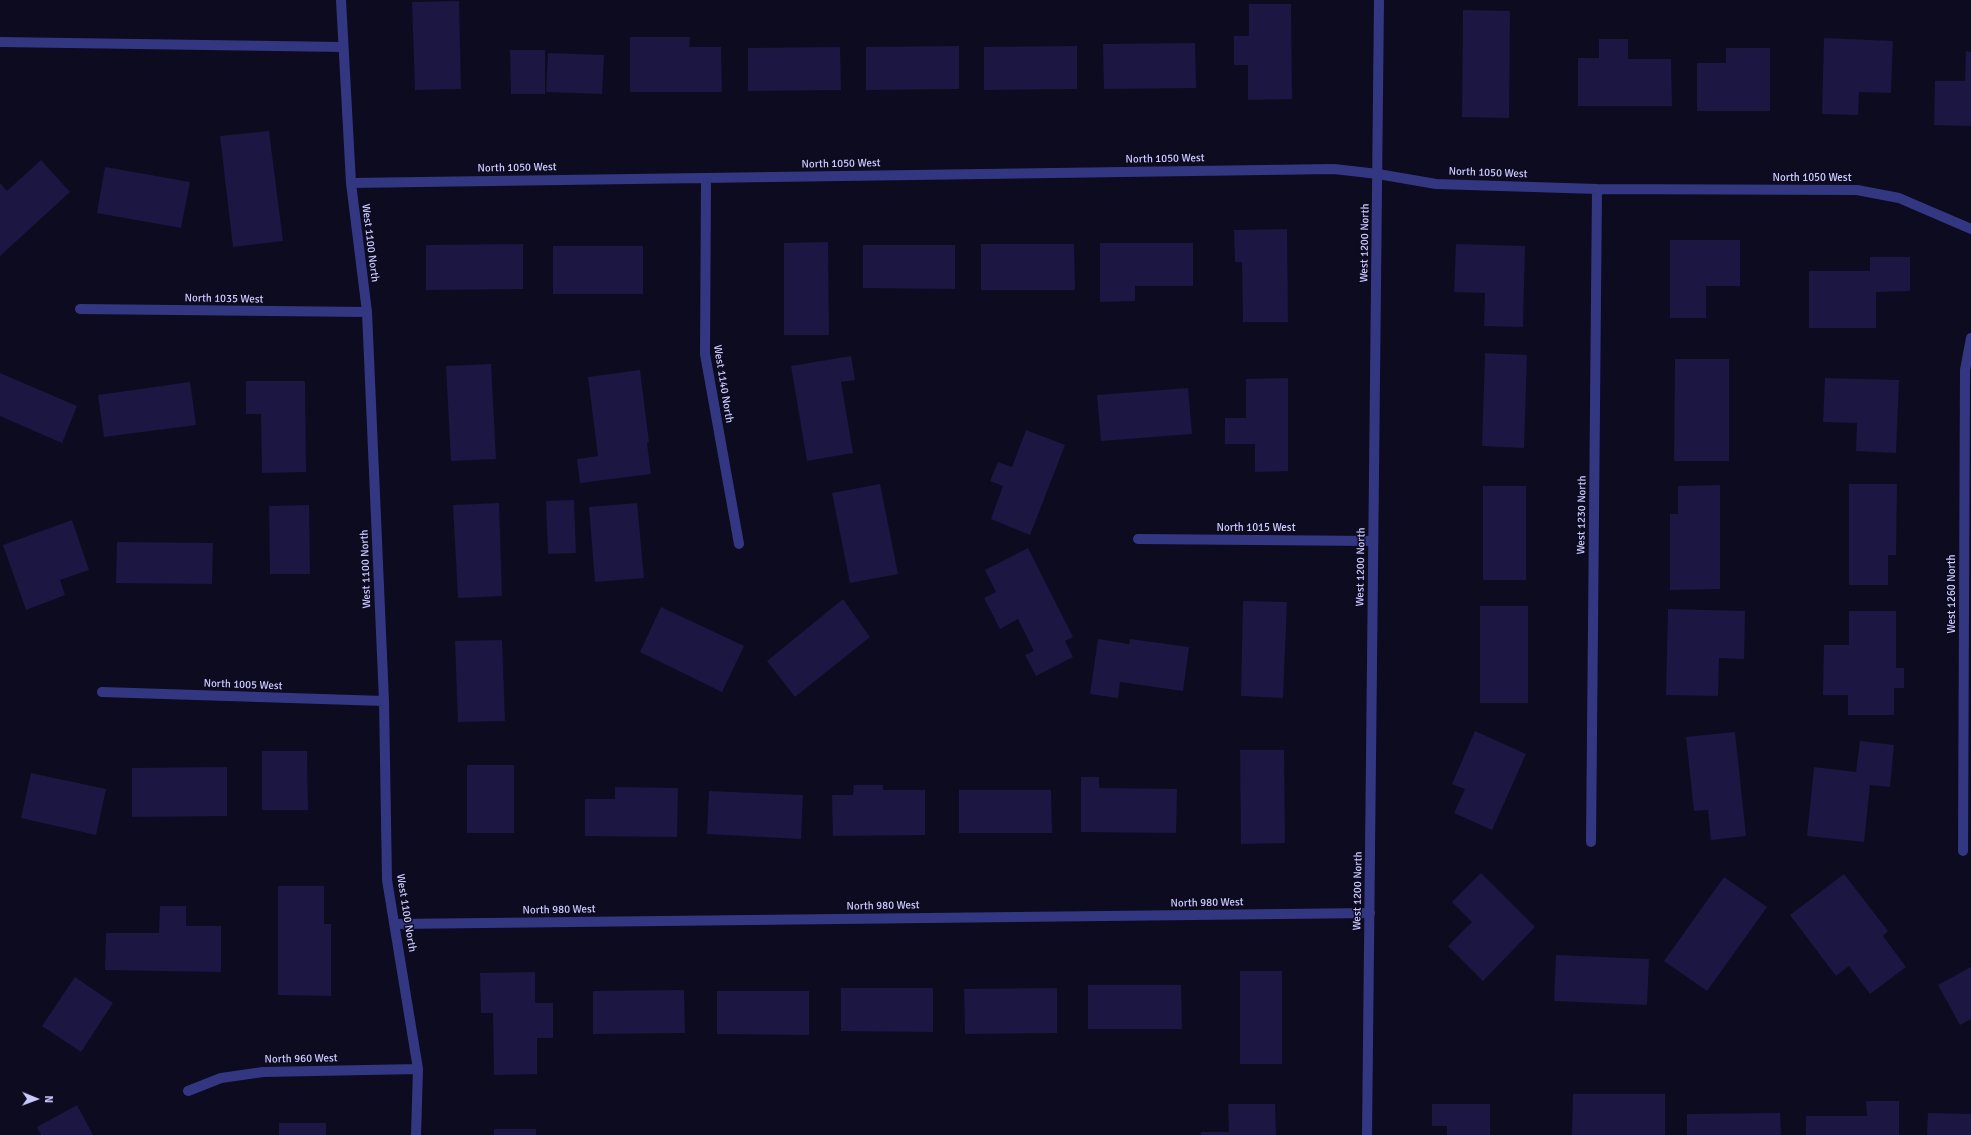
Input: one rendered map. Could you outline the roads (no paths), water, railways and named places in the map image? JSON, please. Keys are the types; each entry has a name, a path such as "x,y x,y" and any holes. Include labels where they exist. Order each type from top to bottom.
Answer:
{"street":[{"name":"West 1100 North","path":"341,0 351,182 367,312 384,701 388,880 418,1069 416,1135"},
{"name":"West 1200 North","path":"1367,1135 1379,0"},
{"path":"0,42 343,47"},
{"name":"North 1050 West","path":"351,182 1334,169 1378,174 1436,184 1597,189 1857,190 1899,198 1971,229"},
{"name":"West 1140 North","path":"706,178 705,354 738,544"},
{"name":"West 1230 North","path":"1592,842 1597,189"},
{"name":"North 1035 West","path":"80,309 367,312"},
{"name":"West 1260 North","path":"1963,851 1965,370 1971,338"},
{"name":"North 1015 West","path":"1138,538 1373,541"},
{"name":"North 1005 West","path":"102,692 384,701"},
{"name":"North 980 West","path":"396,924 1370,913"},
{"name":"North 960 West","path":"188,1091 221,1078 263,1072 418,1069"}]}
